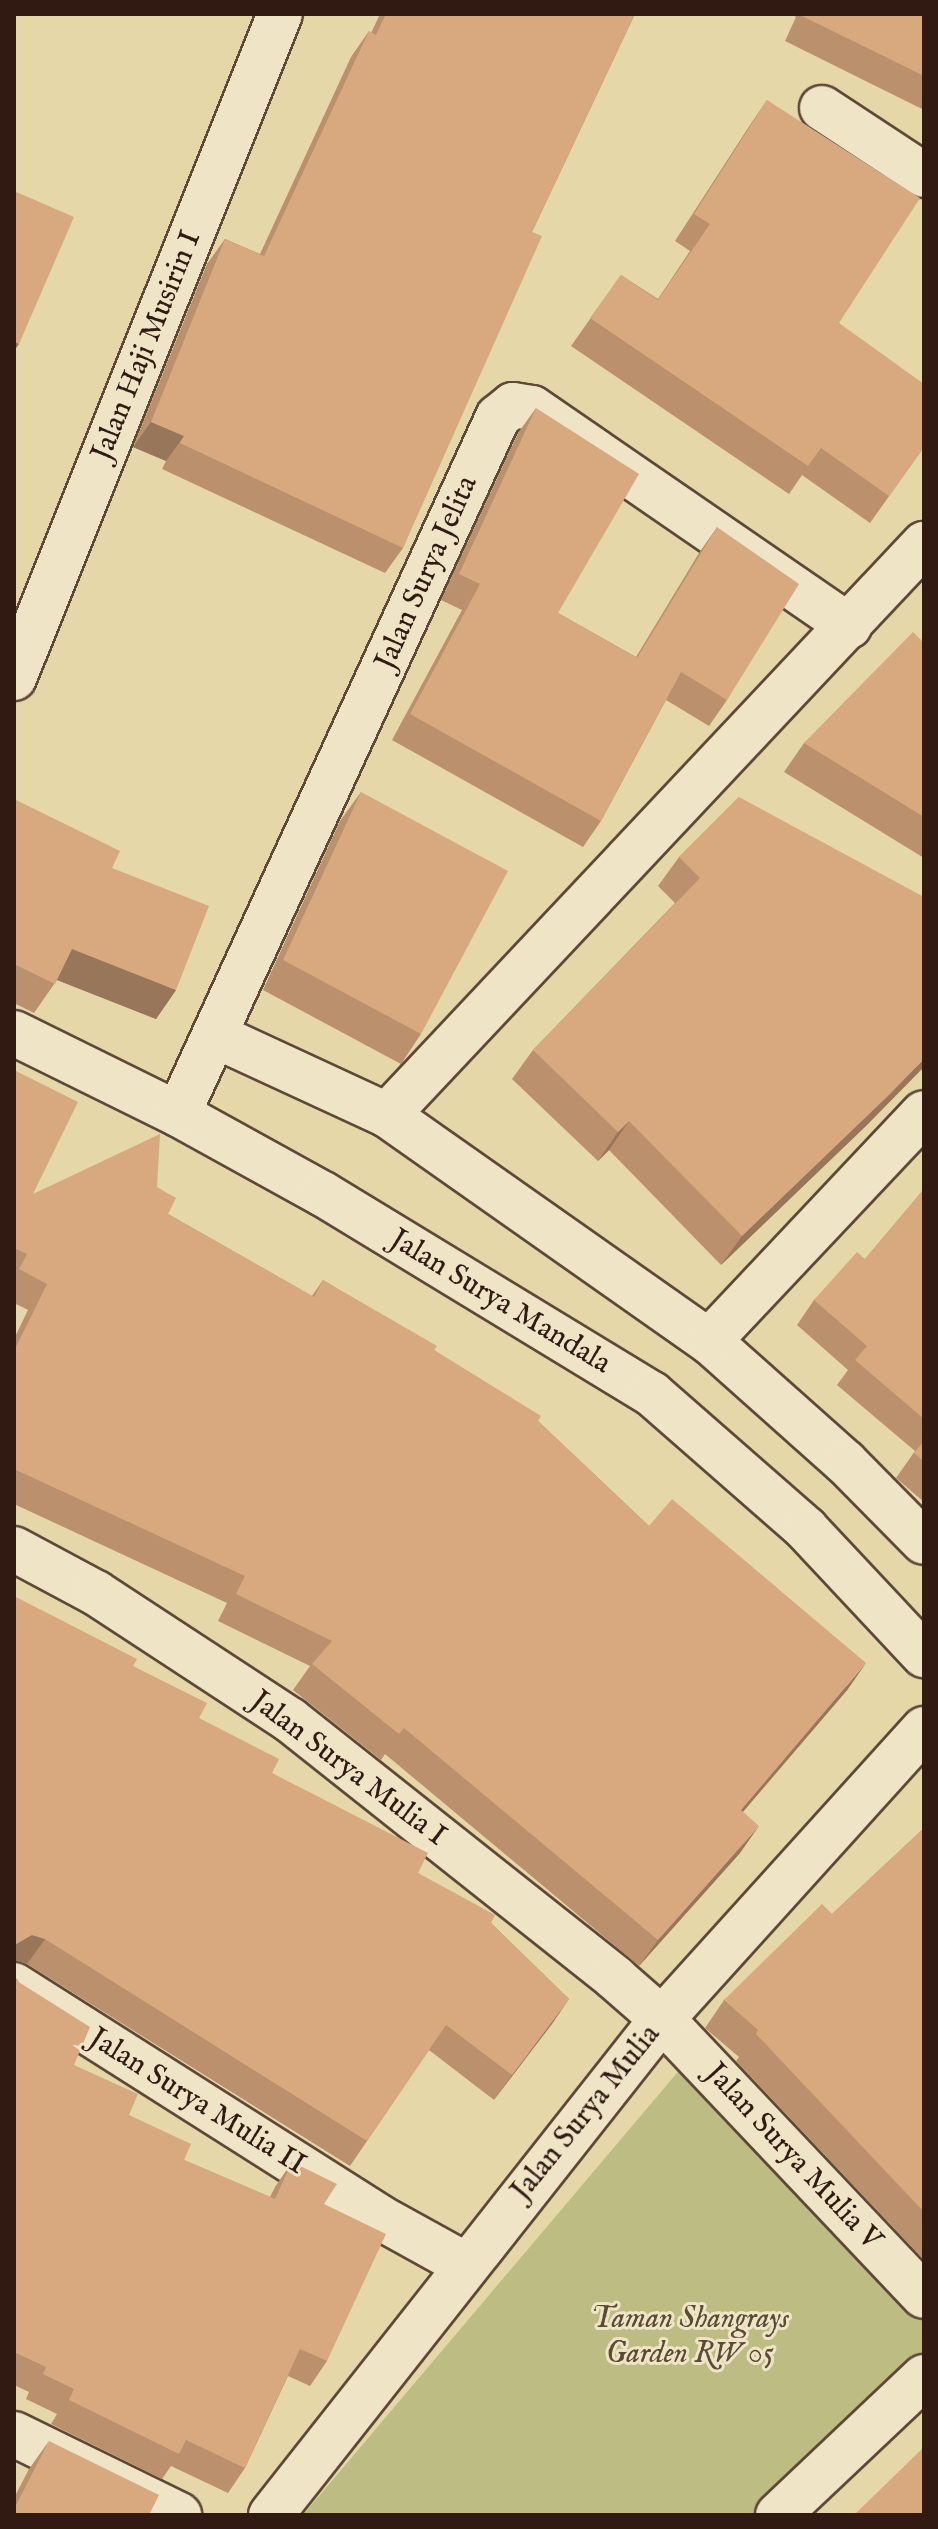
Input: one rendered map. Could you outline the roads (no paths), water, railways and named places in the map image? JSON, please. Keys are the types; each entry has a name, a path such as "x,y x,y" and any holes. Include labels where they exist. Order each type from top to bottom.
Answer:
{"street":[{"name":"Jalan Haji Musirin I","path":"14,678 280,14"},
{"path":"822,108 924,175"},
{"name":"Jalan Surya Jelita","path":"178,1114 498,417 513,405 532,408 849,626"},
{"path":"387,1115 924,544"},
{"name":"Jalan Surya Mandala","path":"14,1033 178,1114 323,1194 652,1394 806,1529 924,1655"},
{"path":"216,1036 387,1115 709,1341 845,1462 924,1542"},
{"path":"709,1341 924,1113"},
{"name":"Jalan Surya Mulia I","path":"14,1549 96,1593 290,1720 662,2019"},
{"name":"Jalan Surya Mulia","path":"271,2515 464,2264 662,2019 924,1729"},
{"name":"Jalan Surya Mulia II","path":"14,1985 366,2209 464,2264"},
{"name":"Jalan Surya Mulia V","path":"662,2019 924,2296"},
{"path":"778,2515 924,2377"},
{"path":"14,2434 179,2515"}],"park label":[{"name":"Taman Shangrays Garden RW 05","path":"690,2336"}]}
